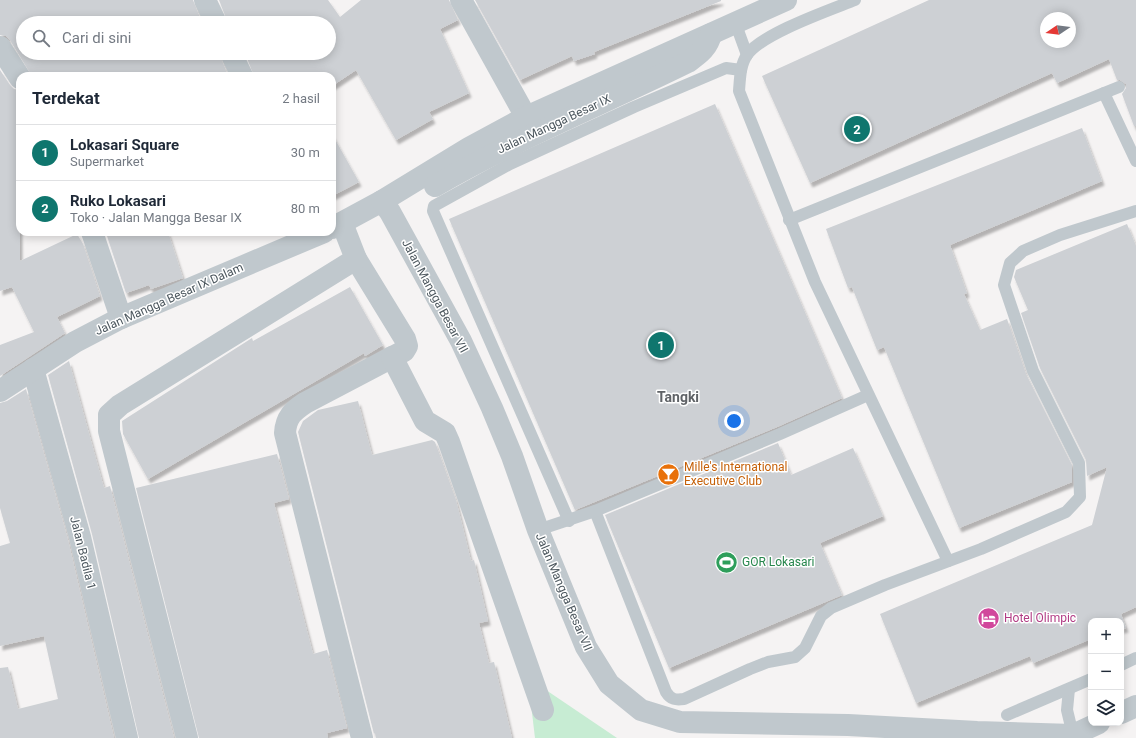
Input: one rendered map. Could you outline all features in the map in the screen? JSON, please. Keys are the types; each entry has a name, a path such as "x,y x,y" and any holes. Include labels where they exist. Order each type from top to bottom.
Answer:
{"street":[{"path":"205,0 213,16"},
{"path":"461,0 526,117"},
{"name":"Jalan Mangga Besar IX","path":"386,207 469,148 526,117 735,22 764,4 786,0"},
{"name":"Jalan Mangga Besar IX","path":"386,207 555,123 688,62 701,53 709,43 711,33"},
{"path":"0,48 16,72"},
{"path":"234,60 240,72"},
{"name":"Jalan Mangga Besar IX Dalam","path":"336,226 386,207"},
{"name":"Jalan Mangga Besar VII","path":"386,207 457,334 486,395 512,456 538,530 586,647 609,684 641,710 680,722 848,725 1074,736 1093,726"},
{"path":"93,236 121,318"},
{"name":"Jalan Mangga Besar IX Dalam","path":"0,391 74,342 121,318 313,236"},
{"path":"335,236 356,259 407,346 404,351 305,403 292,412 286,422 285,427 293,469 362,738"},
{"path":"187,738 109,431 109,415 120,405 356,259"},
{"path":"392,357 425,421 445,433 449,442 543,710"},
{"name":"Jalan Badila 1","path":"33,369 80,537 127,738"},
{"path":"1124,712 1136,706"}],"lane":[{"path":"855,0 794,25 758,44 747,55 741,70 739,91 789,220 815,282 948,561"},
{"path":"735,22 747,55"},
{"path":"569,521 433,211 434,206 510,164 634,107 726,68 741,70"},
{"path":"789,220 1119,86"},
{"path":"1104,93 1136,162"},
{"path":"595,511 666,692 669,697 678,700 684,699 756,667 795,657 805,648 825,612 885,585 948,561 1066,512 1080,498 1079,464 1033,371 1004,285 1010,263 1023,251 1060,235 1136,211"},
{"path":"538,530 569,521 595,511 780,434 868,394"},
{"path":"1124,664 1136,658"},
{"path":"1007,715 1088,680"},
{"path":"1069,689 1067,710 1074,736"}],"green space":[{"path":"546,690 617,738 535,738 530,696"}],"building":[{"path":"0,0 193,0 199,16 16,16 16,50 6,36 0,35"},
{"path":"219,0 328,0 340,17 361,0 449,0 458,20 440,29 469,93 429,112 433,119 396,140 356,70 336,83 336,72 252,72 248,60 336,60 336,16 225,16"},
{"path":"475,0 721,1 594,52 595,54 574,61 572,56 520,80"},
{"path":"929,0 1136,0 1136,126 1134,126 1122,94 1126,88 1126,84 1120,80 1117,80 1109,59 1057,83 1052,73 810,183 762,76"},
{"path":"22,60 222,60 226,72 30,72"},
{"path":"0,70 10,85 16,89 16,236 20,236 20,261 73,236 78,236 83,244 100,296 57,317 65,333 0,376 0,345 34,332 12,287 0,291"},
{"path":"715,104 842,398 777,427 575,510 449,219"},
{"path":"1082,128 1102,181 950,245 967,293 964,294 980,330 1007,319 1026,374 1072,465 1072,482 959,528 884,347 877,350 852,287 848,288 826,229"},
{"path":"336,141 359,182 336,194"},
{"path":"1127,224 1136,246 1136,607 1121,614 1122,618 1088,618 1088,640 1033,663 1030,656 916,703 880,614 1092,525 1107,467 1087,476 1086,460 1040,368 1021,313 1028,310 1014,277 1016,270"},
{"path":"107,236 169,236 183,278 151,289 149,285 126,293"},
{"path":"350,287 383,345 365,356 364,353 148,479 123,434 122,421 252,338 253,341"},
{"path":"69,361 104,488 110,486 174,738 139,738 92,534 48,375"},
{"path":"26,389 68,540 114,738 0,738 0,668 8,667 18,709 58,699 44,636 0,646 0,546 10,543 0,508 0,403 7,401"},
{"path":"358,401 372,455 432,440 435,442 456,500 471,561 474,560 488,621 479,623 489,663 494,662 512,738 376,738 375,733 374,734 298,432 303,421 318,410"},
{"name":"GOR Lokasari","path":"778,443 791,475 853,448 883,516 820,543 842,595 669,668 605,515"},
{"path":"277,454 289,499 274,503 313,654 327,650 347,728 327,733 328,738 199,738 136,488"}],"place":[{"name":"Ruko Lokasari","path":"857,129"},
{"name":"Lokasari Square","path":"661,345"},
{"name":"Mille's International Executive Club","path":"668,474"},
{"name":"GOR Lokasari","path":"726,562"},
{"name":"Hotel Olimpic","path":"989,618"}],"district":[{"name":"Tangki","path":"678,397"}]}
